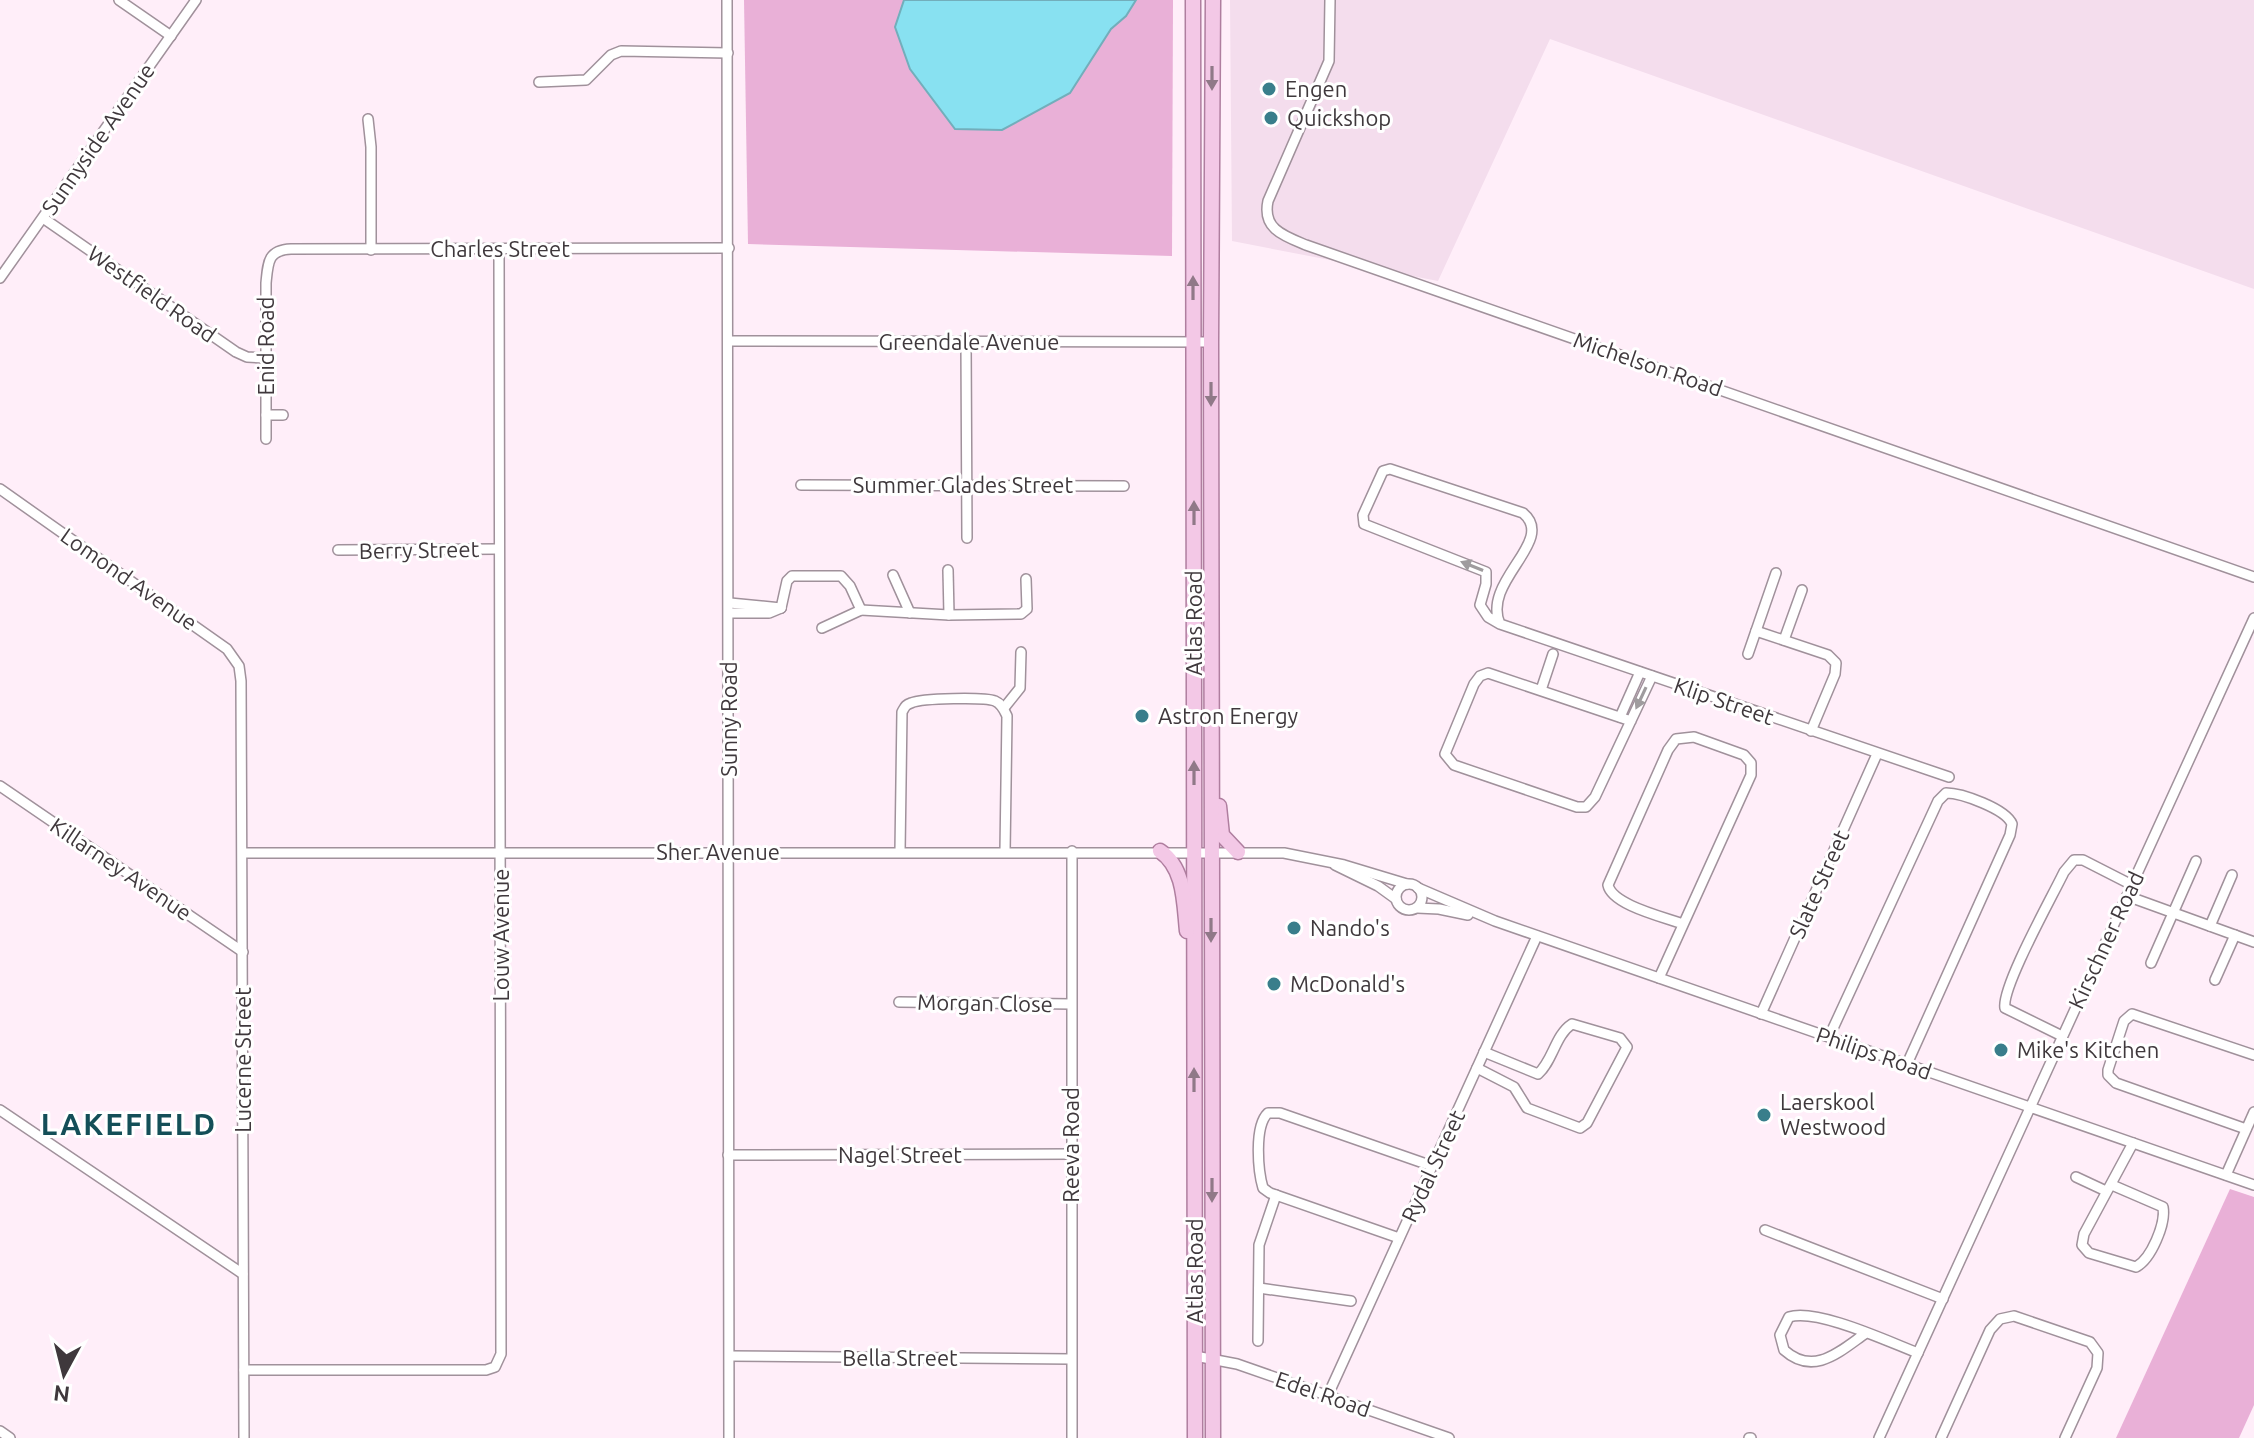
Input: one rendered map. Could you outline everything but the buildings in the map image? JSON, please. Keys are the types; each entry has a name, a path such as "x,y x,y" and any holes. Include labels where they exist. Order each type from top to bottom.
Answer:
{"main road":[{"name":"Atlas Road","path":"1193,0 1195,1438"},
{"name":"Atlas Road","path":"1213,0 1213,1438"},
{"path":"1212,767 1217,782 1222,835 1238,852"},
{"path":"1160,851 1177,868 1196,970"}],"street":[{"path":"119,0 171,36"},
{"name":"Sunnyside Avenue","path":"0,278 196,0"},
{"name":"Sunny Road","path":"727,0 729,1438"},
{"name":"Michelson Road","path":"1330,0 1329,61 1268,201 1267,218 1274,230 1306,245 2254,577"},
{"path":"539,82 586,80 611,55 621,51 728,53"},
{"path":"368,119 371,250"},
{"name":"Westfield Road","path":"43,218 236,352 247,357 265,358"},
{"name":"Charles Street","path":"272,254 291,249 729,248"},
{"name":"Louw Avenue","path":"244,1370 486,1370 495,1367 501,1354 499,250"},
{"name":"Enid Road","path":"266,439 268,263 272,254"},
{"name":"Greendale Avenue","path":"728,341 1211,342"},
{"path":"966,343 967,538"},
{"path":"266,415 283,415"},
{"path":"1390,469 1529,517 1533,533 1521,558 1503,582 1497,602 1496,614 1500,624 1481,610 1487,578 1482,569 1364,524 1363,515 1383,471 1390,469"},
{"name":"Summer Glades Street","path":"801,485 1124,486"},
{"name":"Lomond Avenue","path":"0,489 227,649 239,666 241,681"},
{"name":"Berry Street","path":"338,550 499,549"},
{"path":"948,570 949,615"},
{"path":"1748,654 1776,573"},
{"path":"730,608 781,608 787,581 792,576 838,575 845,578 861,610"},
{"path":"893,575 910,613"},
{"path":"822,628 861,610 949,615 1025,613 1026,579"},
{"path":"1784,640 1802,590"},
{"name":"Kirschner Road","path":"1879,1438 2254,618"},
{"name":"Klip Street","path":"1500,624 1949,777"},
{"path":"1756,631 1828,655 1836,663 1835,674 1811,731"},
{"path":"1004,708 1020,688 1021,652"},
{"path":"1541,690 1553,654"},
{"path":"1620,717 1640,672"},
{"path":"1631,721 1492,673 1480,676 1461,710 1446,757 1454,765 1582,808 1590,806 1595,797 1631,721 1652,676"},
{"name":"Lucerne Street","path":"241,681 244,1438"},
{"path":"900,852 901,717 904,708 916,701 983,699 997,702 1007,716 1005,852"},
{"path":"1659,978 1752,769 1744,755 1687,736 1676,739 1668,750 1608,885 1609,891 1618,900 1683,924"},
{"name":"Slate Street","path":"1761,1014 1877,754"},
{"name":"Killarney Avenue","path":"0,786 243,952"},
{"path":"1829,1037 1938,801 1946,793 1955,794 2008,816 2011,829 1907,1064"},
{"name":"Reeva Road","path":"1072,851 1072,1438"},
{"path":"1194,851 1301,854 1407,884 1418,888 1422,899 1417,908 1406,910 1378,886 1332,863"},
{"name":"Sher Avenue","path":"243,853 1194,851"},
{"path":"2062,1036 2005,1008 2004,999 2016,971 2064,872 2074,860 2083,860 2132,885"},
{"path":"2151,963 2196,861"},
{"path":"2210,926 2232,875"},
{"path":"1396,899 1399,888 1407,884"},
{"name":"Philips Road","path":"1418,888 1537,936 2254,1185"},
{"path":"2127,896 2254,942"},
{"name":"Philips Road","path":"1417,908 1439,909 1495,921"},
{"path":"2215,980 2235,935"},
{"name":"Rydal Street","path":"1328,1395 1537,936"},
{"name":"Morgan Close","path":"899,1002 1071,1004"},
{"path":"2246,1129 2116,1083 2108,1075 2108,1070 2124,1021 2132,1014 2254,1055"},
{"path":"1477,1068 1514,1087 1527,1108 1580,1128 1591,1115 1627,1047 1620,1038 1572,1024 1564,1031 1538,1074 1484,1052"},
{"path":"0,1110 243,1274"},
{"path":"1399,1238 1266,1191 1261,1184 1259,1130 1262,1119 1273,1112 1432,1166"},
{"path":"2226,1175 2254,1112"},
{"path":"2076,1177 2109,1188 2163,1207 2162,1224 2141,1265 2131,1267 2085,1250 2082,1245 2084,1234 2109,1188 2133,1143"},
{"name":"Nagel Street","path":"728,1155 1071,1154"},
{"path":"1258,1341 1259,1245 1276,1195"},
{"path":"1765,1230 1943,1299"},
{"path":"1259,1288 1351,1301"},
{"path":"1866,1333 1828,1359 1811,1363 1784,1350 1780,1335 1789,1317 1806,1314 1866,1333 1918,1353"},
{"path":"1941,1438 1990,1330 2000,1319 2014,1316 2090,1342 2098,1353 2097,1368 2065,1438"},
{"name":"Bella Street","path":"730,1356 1071,1359"},
{"name":"Edel Road","path":"1195,1356 1212,1358 1328,1395 1449,1438"},
{"path":"0,1431 10,1438"}],"shaded area":[{"path":"744,0 1173,0 1172,256 748,244"},
{"path":"1230,0 2254,0 2254,289 1550,39 1438,281 1232,241"},
{"path":"2230,1189 2254,1197 2254,1405 2239,1438 2116,1438"}],"water":[{"path":"904,0 1136,0 1126,16 1111,29 1070,93 1002,130 955,129 910,69 895,27"}],"place":[{"name":"Engen","path":"1269,89"},
{"name":"Quickshop","path":"1271,118"},
{"name":"Astron Energy","path":"1142,716"},
{"name":"Nando's","path":"1294,928"},
{"name":"McDonald's","path":"1274,984"},
{"name":"Mike's Kitchen","path":"2001,1050"},
{"name":"Laerskool Westwood","path":"1764,1115"}],"district":[{"name":"LAKEFIELD","path":"129,1125"}]}
